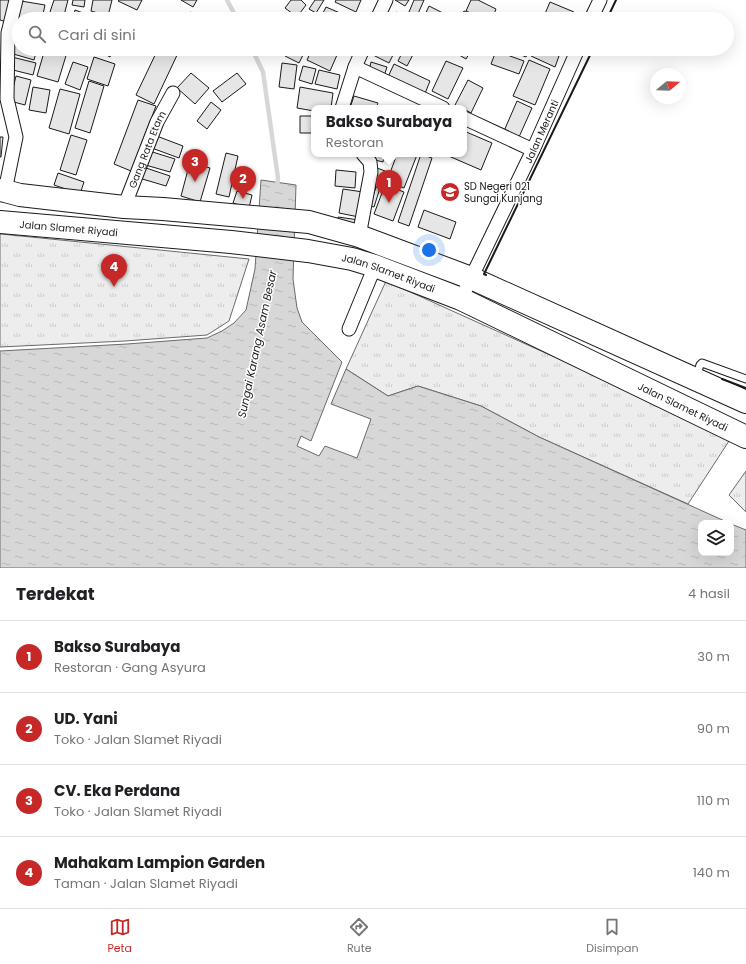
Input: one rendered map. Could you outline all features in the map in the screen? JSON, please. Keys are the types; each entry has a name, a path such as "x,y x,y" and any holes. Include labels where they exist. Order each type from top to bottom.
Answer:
{"highway":[{"path":"3,190 20,196 124,207 309,222 359,236 471,278 746,402"},
{"name":"Jalan Slamet Riyadi","path":"0,222 231,242 308,251 352,259 375,266 461,300 746,437"}],"street":[{"path":"3,190 16,137 7,99 4,30 16,0"},
{"path":"380,12 386,0"},
{"path":"594,12 600,0"},
{"path":"343,105 360,56"},
{"name":"Jalan Meranti","path":"461,300 533,150 575,56"},
{"path":"355,67 437,105"},
{"name":"Gang Rata Etam","path":"124,207 157,122 173,93"},
{"path":"467,119 533,150"},
{"path":"359,236 371,172 370,162 366,157"},
{"path":"350,329 375,266"}],"lane":[{"path":"695,379 697,370 702,363 746,378"}],"green space":[{"path":"0,234 249,259 229,321 207,335 125,341 0,347"},
{"path":"386,281 561,360 729,441 688,504 539,437 481,406 418,386 388,396 346,369"},
{"path":"746,471 746,512 729,495"}],"water":[{"path":"261,180 296,185 293,279 297,308 302,322 342,362 311,441 301,436 297,446 319,456 325,446 357,458 371,419 331,404 346,369 388,396 418,386 481,406 539,437 722,520 698,520 698,556 734,556 734,525 746,530 746,568 0,568 0,351 207,338 234,323 246,310 255,269"}],"building":[{"path":"0,0 13,0 7,22 0,20"},
{"path":"54,0 68,0 65,12 50,12"},
{"path":"73,0 85,0 84,7 72,5"},
{"path":"93,0 112,0 109,12 91,11"},
{"path":"142,0 137,10 118,1"},
{"path":"181,0 197,0 193,7"},
{"path":"291,0 301,0 306,5 301,12 290,12 285,8"},
{"path":"315,0 324,0 317,12 309,9"},
{"path":"336,0 361,0 356,12 335,2"},
{"path":"395,0 409,0 405,6"},
{"path":"414,0 424,0 419,12 409,12"},
{"path":"471,0 478,0 496,9 495,12 466,11"},
{"path":"21,1 45,5 44,12 19,12"},
{"path":"550,2 574,12 546,12"},
{"path":"429,6 441,12 426,12"},
{"path":"326,7 338,12 324,12"},
{"path":"20,56 35,56 34,60"},
{"path":"43,56 66,56 58,82 37,76"},
{"path":"155,56 177,56 154,104 136,95"},
{"path":"285,56 302,56 299,63"},
{"path":"309,56 337,56 330,71 307,60"},
{"path":"375,56 392,56 389,63"},
{"path":"400,56 412,56 407,66 398,61"},
{"path":"461,56 468,56 466,59"},
{"path":"494,56 510,56 524,61 519,74 491,64"},
{"path":"531,56 559,56 555,67"},
{"path":"12,57 36,63 33,75 9,69"},
{"path":"94,57 115,64 108,86 87,79"},
{"path":"529,60 550,69 535,105 513,96"},
{"path":"446,61 463,68 448,99 432,91"},
{"path":"73,62 88,67 80,90 65,84"},
{"path":"371,62 387,67 384,76 369,71"},
{"path":"282,63 297,65 294,89 279,87"},
{"path":"394,64 430,81 424,96 387,79"},
{"path":"303,66 316,69 312,84 299,80"},
{"path":"319,70 340,75 337,89 315,84"},
{"path":"191,73 209,88 195,104 177,88"},
{"path":"237,73 246,84 222,102 213,91"},
{"path":"16,76 31,80 25,105 10,101"},
{"path":"468,80 483,88 471,113 467,111 467,105 455,105"},
{"path":"89,81 104,86 90,133 75,128"},
{"path":"33,87 50,90 46,113 29,110"},
{"path":"300,87 333,93 331,105 311,105 311,110 297,108"},
{"path":"60,89 80,94 69,134 49,128"},
{"path":"354,96 378,103 377,105 351,105"},
{"path":"138,100 156,106 131,171 114,164"},
{"path":"517,101 532,108 519,137 504,131"},
{"path":"211,102 221,110 207,129 197,121"},
{"path":"300,116 311,116 311,133 300,133"},
{"path":"467,132 492,143 481,170 451,157 467,157"},
{"path":"71,135 87,140 76,175 60,170"},
{"path":"154,135 183,146 179,158 149,147"},
{"path":"0,137 3,137 1,157 0,157"},
{"path":"146,150 175,159 170,172 142,164"},
{"path":"226,153 238,156 229,197 216,194"},
{"path":"376,157 384,157 383,162 375,160"},
{"path":"396,157 416,157 404,188 387,181"},
{"path":"420,157 432,158 409,226 398,222"},
{"path":"190,162 210,168 200,202 181,196"},
{"path":"143,167 170,176 166,186 139,178"},
{"path":"377,168 385,171 382,184 374,182"},
{"path":"336,170 356,172 355,188 335,186"},
{"path":"58,173 84,182 80,194 54,185"},
{"path":"385,185 404,192 393,221 374,214"},
{"path":"376,187 380,188 374,207 370,206"},
{"path":"343,189 363,192 359,217 339,213"},
{"path":"237,191 252,195 249,208 233,203"},
{"path":"424,210 456,222 450,239 418,227"},
{"path":"338,217 359,220 358,231 337,227"}],"waterway":[{"name":"Sungai Karang Asam Besar","path":"227,0 233,12"},
{"name":"Sungai Karang Asam Besar","path":"255,56 263,72 278,178 277,188"}],"wall":[{"path":"610,12 616,0"},
{"path":"486,275 484,274 590,56"},
{"path":"722,379 746,388"}],"place":[{"name":"CV. Eka Perdana","path":"195,182"},
{"name":"SD Negeri 021 Sungai Kunjang","path":"450,192"},
{"name":"UD. Yani","path":"243,199"},
{"name":"Bakso Surabaya","path":"389,203"},
{"name":"Mahakam Lampion Garden","path":"114,287"}]}
